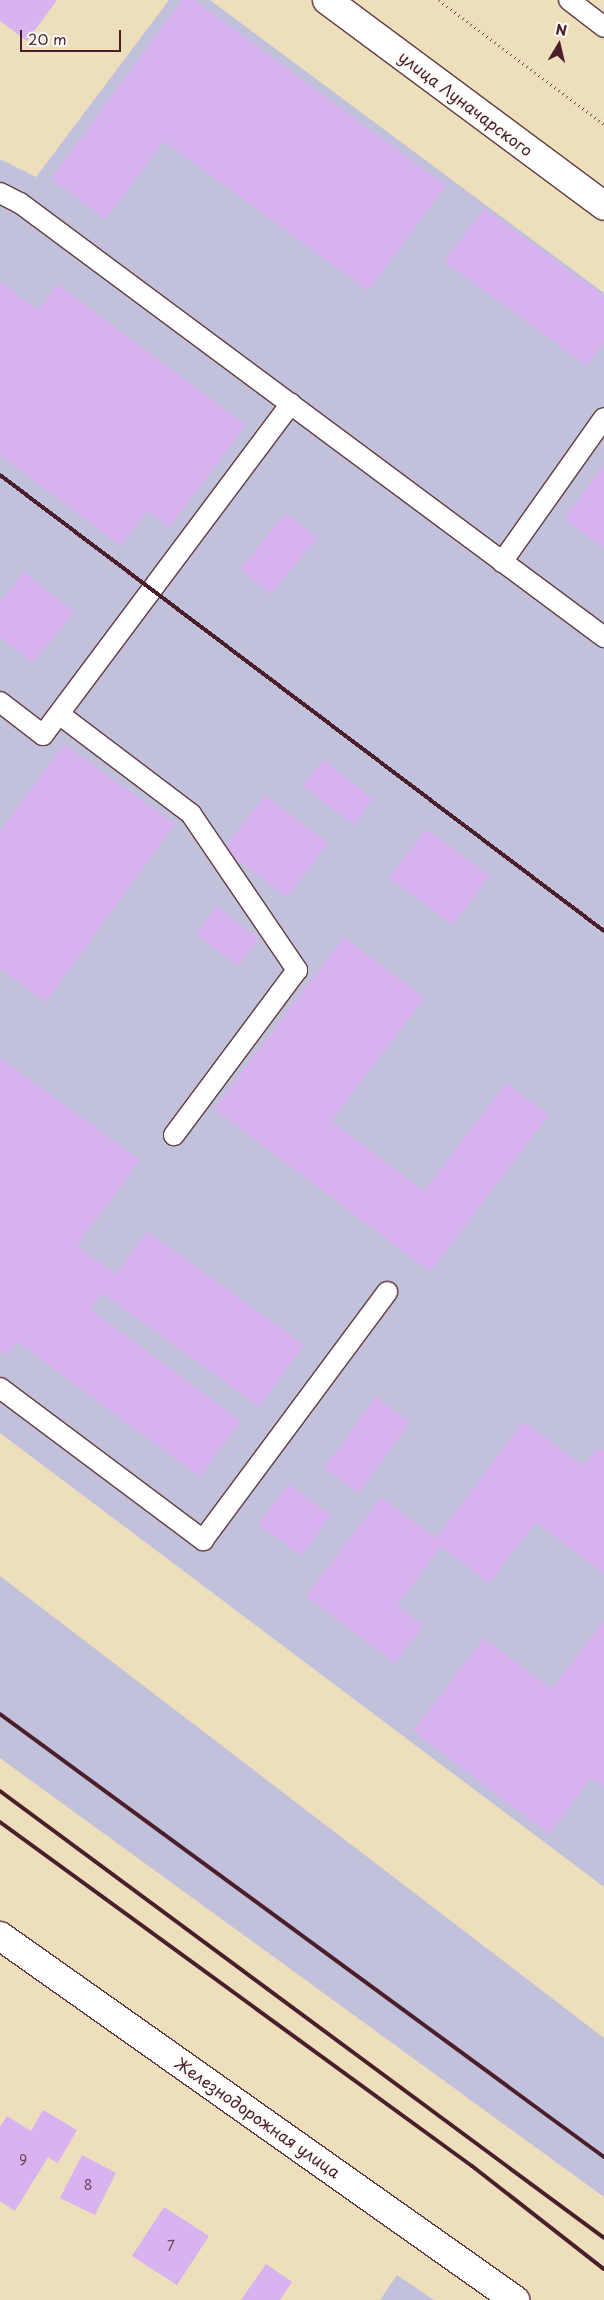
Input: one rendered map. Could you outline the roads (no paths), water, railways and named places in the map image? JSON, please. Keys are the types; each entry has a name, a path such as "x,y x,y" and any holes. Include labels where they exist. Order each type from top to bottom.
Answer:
{"street":[{"name":"улица Луначарского","path":"327,0 604,204"},
{"name":"Железнодорожная улица","path":"0,1936 515,2300"}],"lane":[{"path":"569,0 604,27"},
{"path":"0,193 20,203 604,637"},
{"path":"0,702 44,735 291,404"},
{"path":"502,562 604,418"},
{"path":"59,714 191,814 297,970 174,1135"},
{"path":"0,1388 203,1540 387,1292"}],"railway":[{"path":"0,475 604,931"},
{"path":"0,1714 604,2157"},
{"path":"0,1791 604,2238"},
{"path":"0,1822 472,2166 604,2269"}]}
